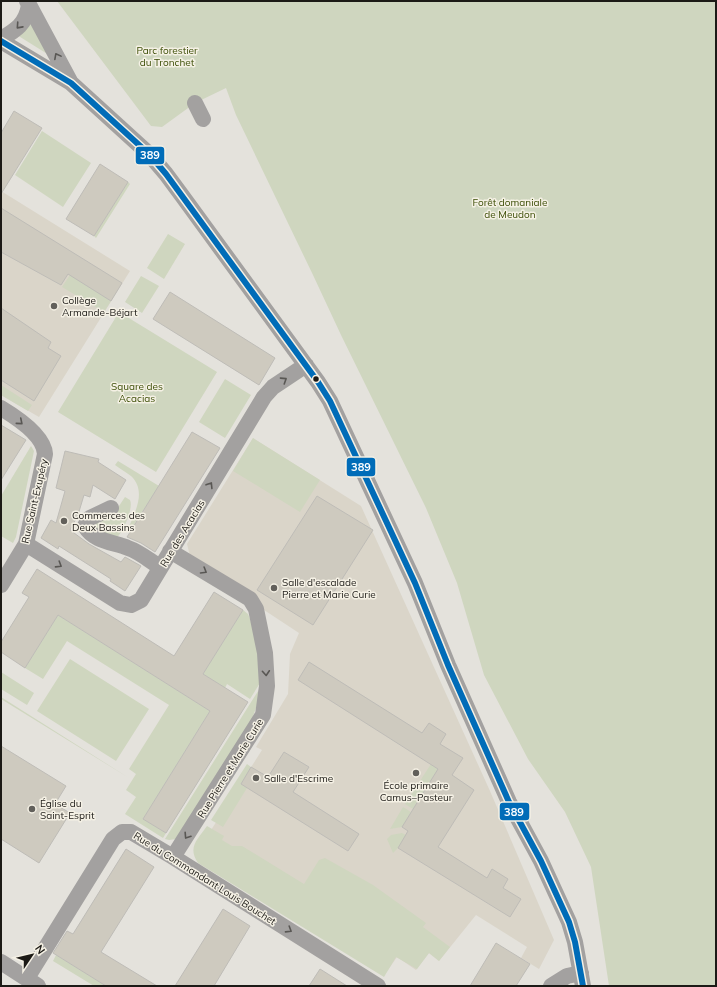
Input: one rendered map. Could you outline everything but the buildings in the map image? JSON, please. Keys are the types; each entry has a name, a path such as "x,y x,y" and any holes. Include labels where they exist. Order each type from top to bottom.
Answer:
{"street":[{"path":"28,3 27,17 16,30 1,40 71,83 149,154 166,174 306,365 318,382 339,419 412,576 448,665 510,802 541,861 568,922 575,942 582,980 567,976 551,986"},
{"path":"28,3 71,83"},
{"path":"195,103 203,119"},
{"name":"Rue des Acacias","path":"26,544 120,603 131,605 141,600 268,392 306,365"},
{"name":"Rue Saint-Exupéry","path":"1,408 11,414 39,437 45,448 44,460 26,544 1,585"},
{"path":"111,508 90,518 86,526 88,530 107,543 129,548 160,567"},
{"name":"Rue Pierre et Marie Curie","path":"170,551 250,599 256,609 265,653 267,686 263,715 174,857"},
{"name":"Rue du Commandant Louis Bouchet","path":"32,982 62,920 113,839 122,832 131,832 174,857 378,986"},
{"path":"2,964 32,982"}],"shaded area":[{"name":"Collège Armande-Béjart","path":"1,191 130,271 39,417 1,395"},
{"path":"253,438 361,506 490,791 554,940 539,969 521,958 527,947 476,915 439,961 429,953 416,970 397,957 388,970 199,849 262,750 256,747 288,694 290,654 299,633 261,608 190,556 187,544"}],"green space":[{"name":"Forêt domaniale de Meudon","path":"57,1 716,1 716,986 609,986 591,867 565,812 528,759 484,675 457,583 426,508 341,335 236,115 226,88 195,103 162,127 151,126"},
{"path":"33,23 49,55 17,35"},
{"path":"42,131 91,163 63,207 15,175"},
{"path":"128,182 130,184 96,238 94,236"},
{"path":"168,234 185,244 164,279 147,268"},
{"path":"70,275 111,301 104,312 62,287"},
{"path":"141,276 159,286 142,313 125,302"},
{"name":"Square des Acacias","path":"119,312 217,372 156,472 58,412"},
{"path":"225,379 251,395 225,438 199,422"},
{"path":"1,385 32,405 28,411 1,395"},
{"path":"253,438 320,480 300,512 233,471"},
{"path":"31,446 34,451 16,537 13,543 1,536 1,496"},
{"path":"118,461 159,486 130,531 128,529 138,502 138,488 136,482 131,476 115,465"},
{"path":"125,497 130,500 131,504 129,515 124,528 114,540 95,527 97,521 117,509"},
{"path":"243,610 248,614 257,642 260,683 250,699 227,684 225,688 203,674"},
{"path":"58,615 210,711 143,819 166,833 163,838 125,814 136,797 126,790 136,774 129,769 169,705 67,641 43,679 25,668"},
{"path":"70,659 149,709 116,761 37,711"},
{"path":"1,672 34,693 27,705 1,689"},
{"path":"260,688 257,705 251,722 176,839 165,839"},
{"path":"1,697 129,778 1,699"},
{"path":"247,764 251,767 241,784 247,788 223,827 211,820"},
{"path":"431,764 438,769 413,809 405,804"},
{"path":"403,807 411,812 402,827 390,829"},
{"path":"207,826 224,836 222,840 232,846 242,846 304,884 319,860 325,858 373,885 426,923 423,927 450,947 439,961 429,953 417,969 396,957 384,977 198,863 194,852 195,843"},
{"path":"402,833 406,835 393,853 387,839 391,835"},
{"path":"56,955 106,986 94,986 53,961"}],"transit line":[{"name":"389","path":"1,41 71,83 149,154 166,174 318,382 330,401 415,583 448,665 509,802 541,861 569,922 575,942 583,986"}],"place":[{"name":"Collège Armande-Béjart","path":"54,306"},
{"name":"Commerces des Deux Bassins","path":"64,521"},
{"name":"Salle d'escalade Pierre et Marie Curie","path":"274,588"},
{"name":"École primaire Camus–Pasteur","path":"416,773"},
{"name":"Salle d'Escrime","path":"256,778"},
{"name":"Église du Saint-Esprit","path":"32,809"}],"park label":[{"name":"Parc forestier du Tronchet","path":"167,56"}]}
